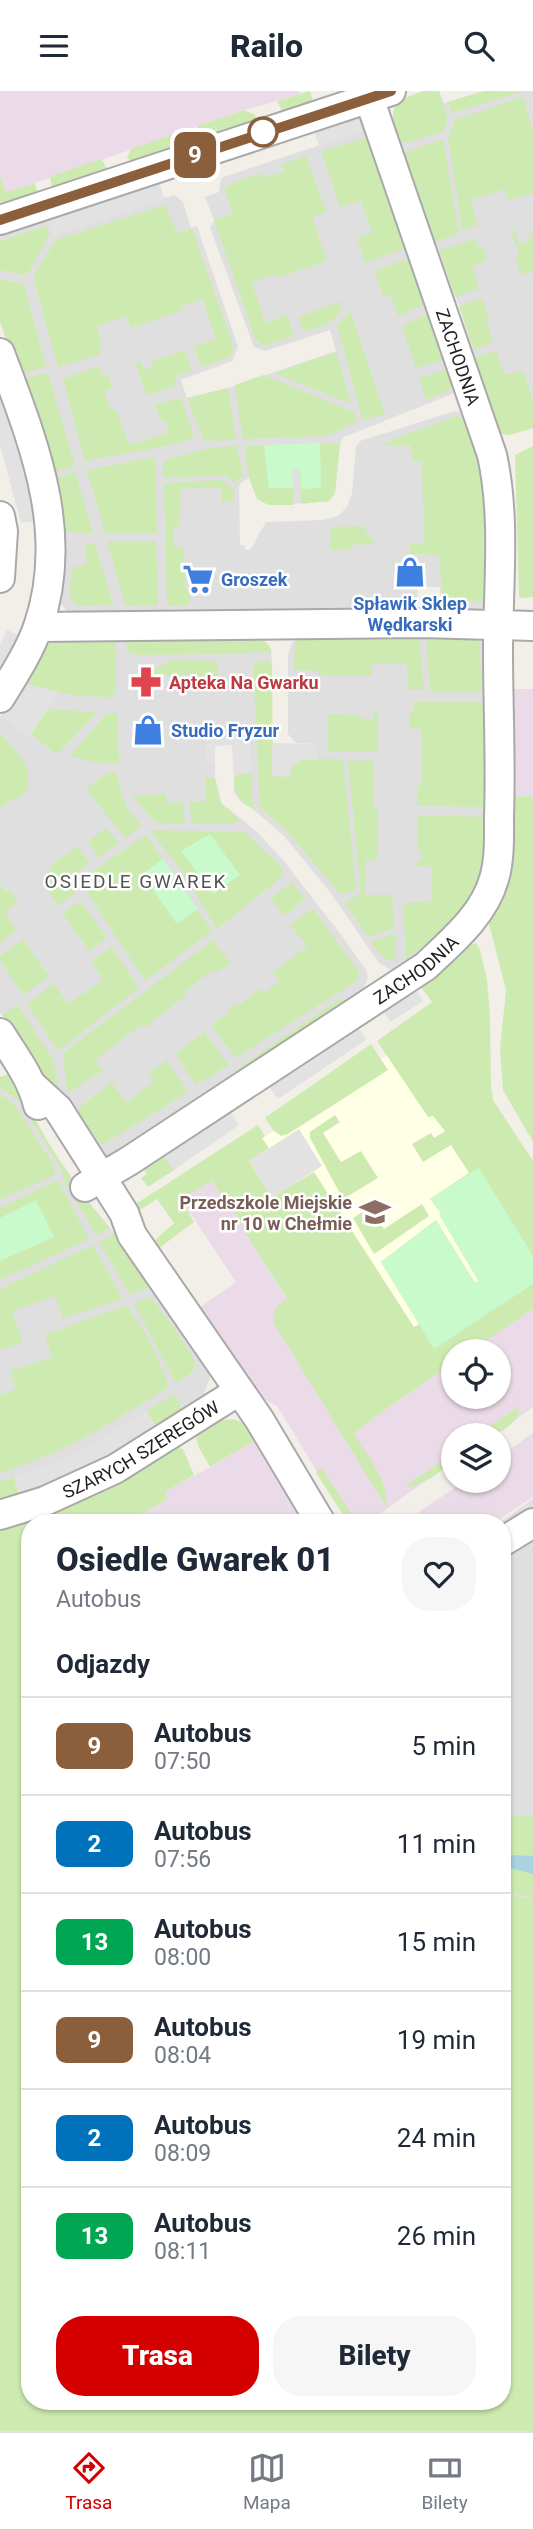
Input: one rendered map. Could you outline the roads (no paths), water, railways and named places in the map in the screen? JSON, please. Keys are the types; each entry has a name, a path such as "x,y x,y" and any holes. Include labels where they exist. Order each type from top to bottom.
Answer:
{"street":[{"name":"ZACHODNIA","path":"0,220 380,95 497,475 500,784 498,855 494,881 477,913 460,934 426,966 92,1182"},
{"path":"0,353 41,477 48,509 52,558 38,627 19,667 0,698"},
{"path":"0,516 3,531 0,578"},
{"path":"38,627 408,623 533,626"},
{"path":"0,1033 33,1086 40,1116 92,1182 96,1206 132,1235 259,1419 316,1514"},
{"name":"SZARYCH SZEREGÓW","path":"0,1515 45,1501 115,1469 239,1391"},
{"path":"511,1536 533,1523"}],"water":[{"path":"511,1855 533,1856 533,1874 511,1868"}],"place":[{"name":"Spławik Sklep Wędkarski","path":"410,572"},
{"name":"Groszek","path":"198,579"},
{"name":"Apteka Na Gwarku","path":"146,682"},
{"name":"Studio Fryzur","path":"148,730"},
{"name":"Przedszkole Miejskie nr 10 w Chełmie","path":"375,1212"}],"district":[{"name":"OSIEDLE GWAREK","path":"136,881"}]}
